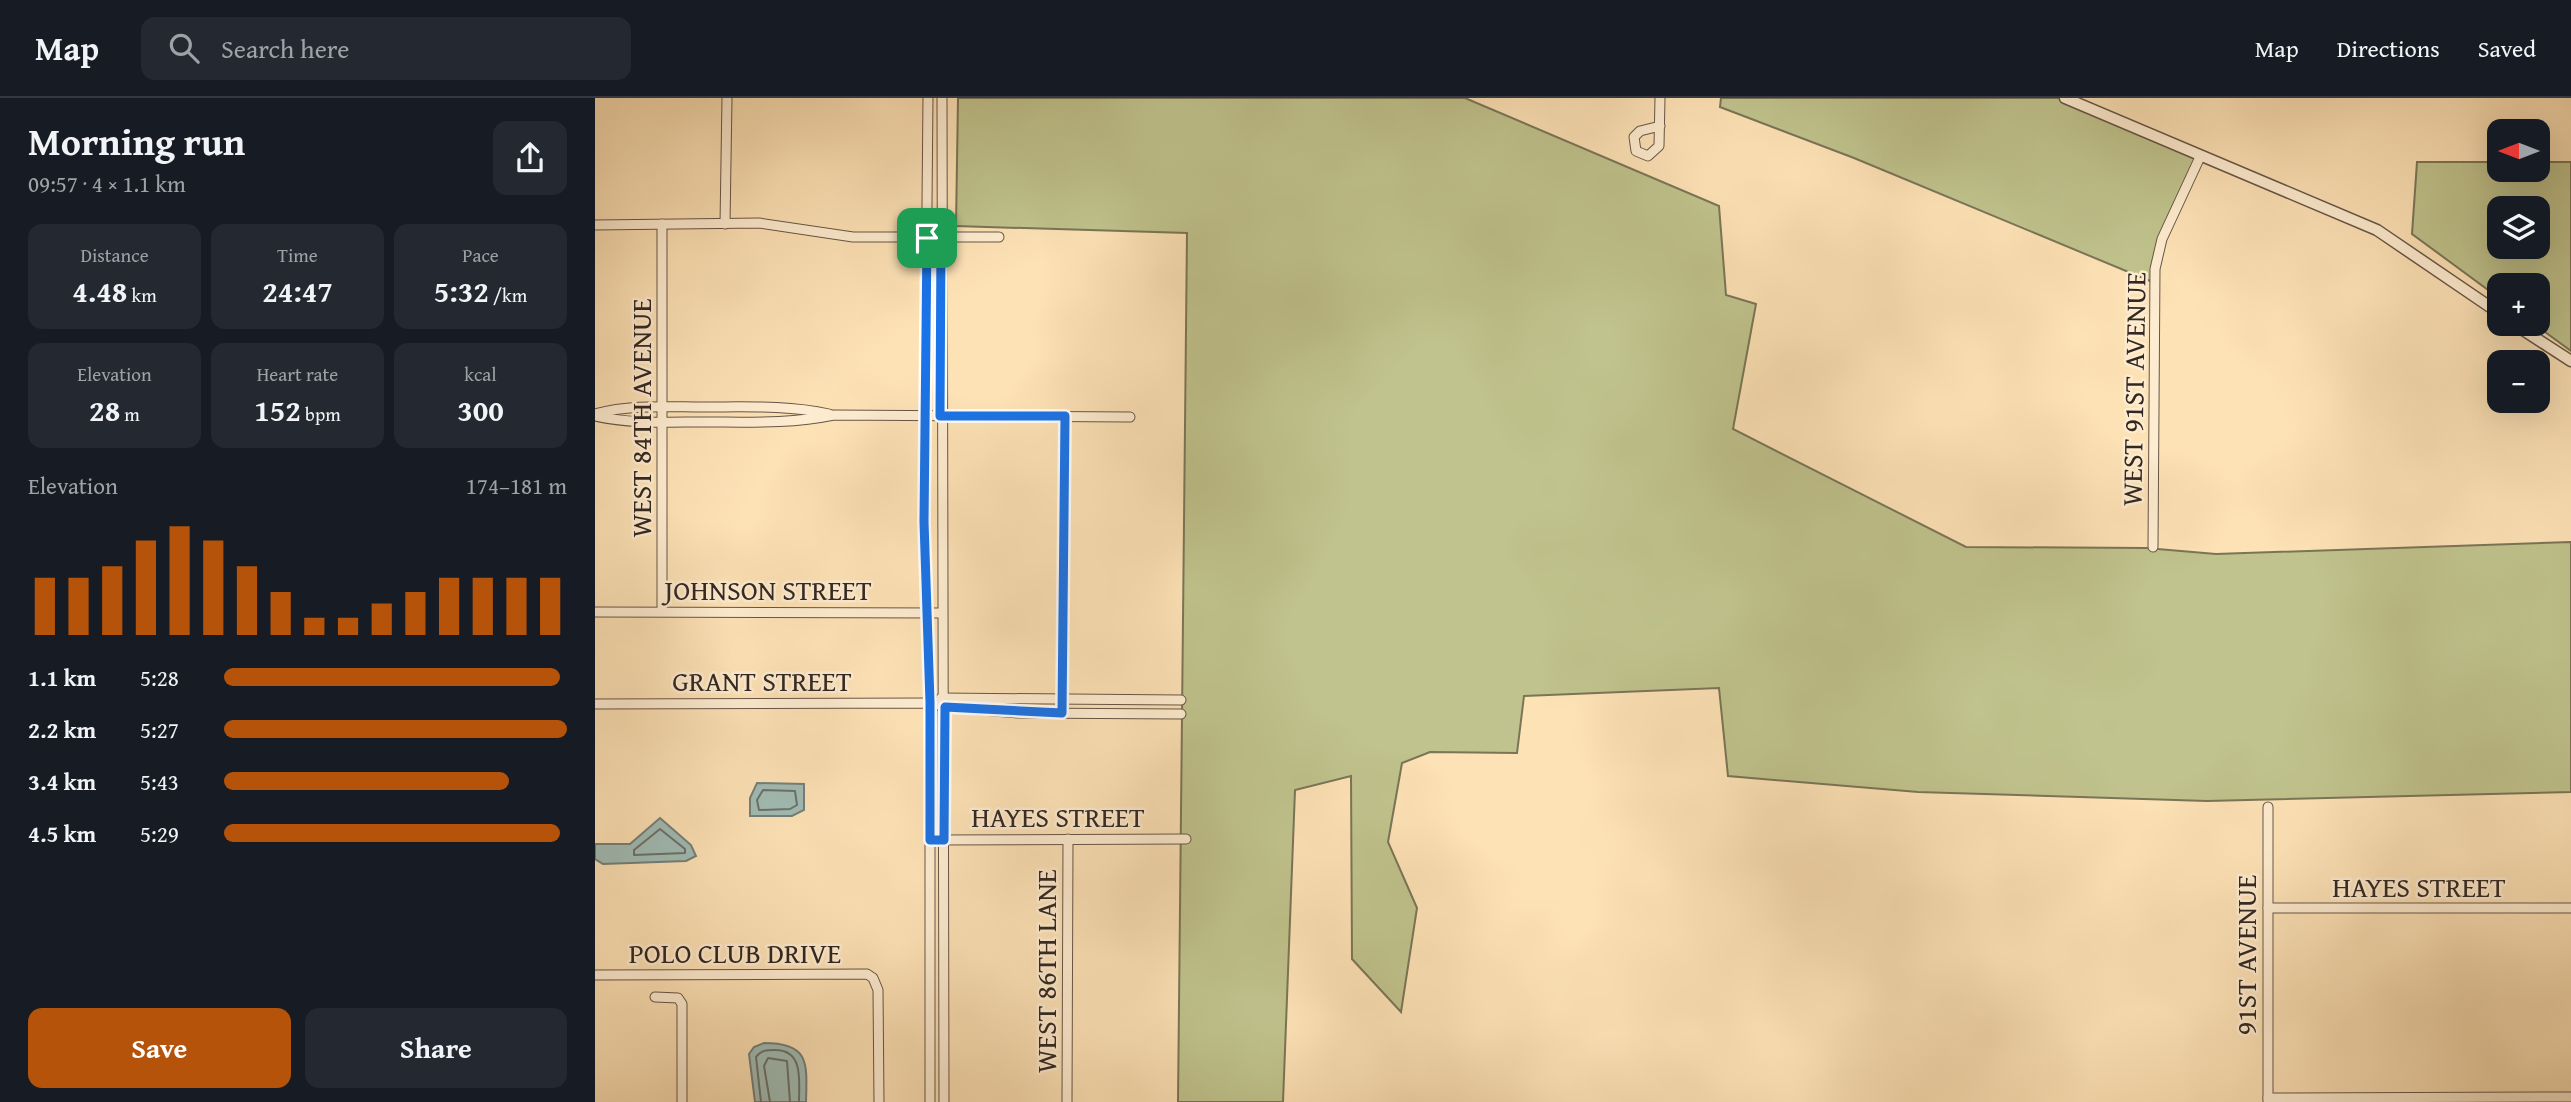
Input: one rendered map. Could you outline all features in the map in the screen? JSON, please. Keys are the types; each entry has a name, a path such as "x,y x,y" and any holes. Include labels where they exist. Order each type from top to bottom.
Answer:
{"street":[{"path":"725,224 727,98"},
{"path":"928,98 924,522 930,702 930,1102"},
{"path":"942,98 940,416 941,613 945,707 944,1102"},
{"path":"1660,98 1660,125"},
{"path":"2065,98 2377,230 2487,305"},
{"name":"WEST 91ST AVENUE","path":"2153,547 2155,269 2162,240 2200,157"},
{"name":"WEST 84TH AVENUE","path":"662,224 662,611"},
{"path":"595,225 773,224 853,237 999,237"},
{"path":"2532,336 2571,361"},
{"path":"595,415 614,408 663,407 800,407 834,415"},
{"path":"595,415 663,422 797,422 834,415 1130,417"},
{"path":"1062,713 1065,416"},
{"name":"JOHNSON STREET","path":"595,612 941,613"},
{"name":"GRANT STREET","path":"930,702 944,697 1181,700"},
{"name":"GRANT STREET","path":"595,704 930,702 945,707 1062,713 1181,714"},
{"name":"91ST AVENUE","path":"2268,807 2268,1100"},
{"name":"WEST 86TH LANE","path":"1067,1102 1068,839"},
{"name":"HAYES STREET","path":"930,840 1186,839"},
{"name":"HAYES STREET","path":"2268,908 2571,908"},
{"name":"POLO CLUB DRIVE","path":"595,975 867,974 873,978 878,990 879,1102"},
{"path":"655,997 678,998 682,1004 683,1102"},
{"path":"2268,1100 2571,1097"}],"green space":[{"path":"958,98 1465,98 1719,206 1726,295 1756,304 1733,429 1966,547 2146,548 2216,554 2571,542 2571,792 2207,801 1918,792 1728,776 1719,688 1524,696 1517,753 1430,752 1402,763 1388,842 1417,908 1401,1012 1352,959 1351,776 1295,790 1283,1102 1178,1102 1187,233 956,226"},
{"path":"1721,98 2063,98 2200,157 2162,239 2155,283 1854,158 1720,107"},
{"path":"2417,162 2487,162 2487,182 2550,182 2550,162 2571,162 2571,351 2550,336 2550,273 2487,273 2487,289 2412,234"}],"water":[{"path":"757,783 804,784 804,810 792,816 750,816 750,798"},
{"path":"660,818 691,845 696,856 686,861 603,864 595,859 595,844 630,844"},
{"path":"764,1043 790,1047 798,1051 803,1058 806,1102 755,1102 749,1054 754,1047"}],"route":[{"path":"927,238 941,238 940,416 1065,416 1062,713 1019,713 945,707 944,840 930,840 930,702 924,522 927,238"}]}
